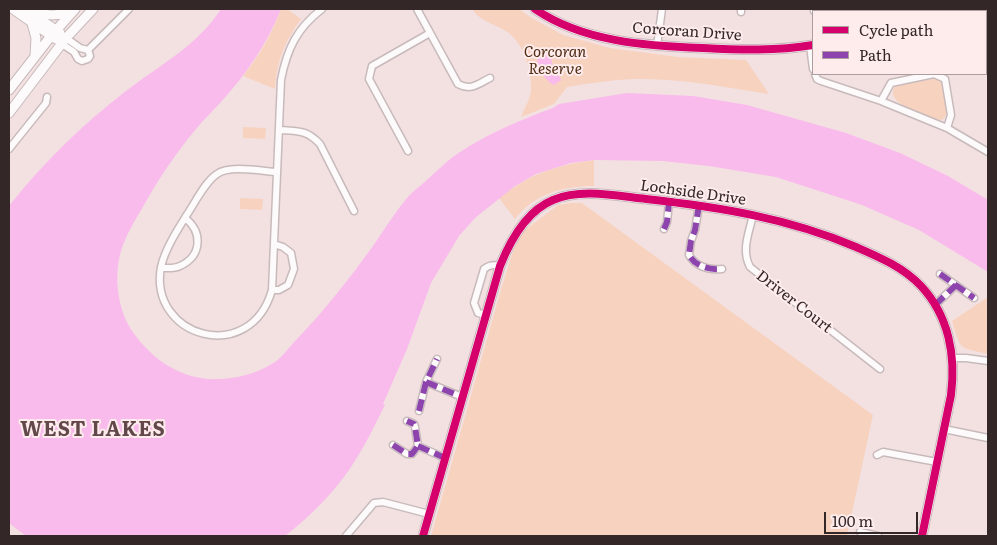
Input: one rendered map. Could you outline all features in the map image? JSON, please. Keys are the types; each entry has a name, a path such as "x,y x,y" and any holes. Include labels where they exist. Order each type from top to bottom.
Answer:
{"street":[{"path":"13,9 32,22 54,33"},
{"path":"9,113 64,41 93,9"},
{"path":"88,50 129,9"},
{"path":"276,172 229,169 216,174 185,218 166,253 161,268 160,283 168,310 176,319 197,332 222,336 236,333 248,327 266,307 272,290 276,172 281,80 284,64 299,30 322,9"},
{"path":"417,9 458,84 472,87 490,78"},
{"name":"Corcoran Drive","path":"535,9 552,19 584,32 657,46 737,50 812,46"},
{"path":"657,46 662,9"},
{"path":"27,10 64,41 80,61 86,60 90,56 88,50"},
{"path":"27,10 50,16 74,10"},
{"path":"9,90 74,10"},
{"path":"32,22 36,38 35,57"},
{"path":"408,151 369,79 370,72 372,66 430,33"},
{"path":"64,41 88,50"},
{"path":"76,55 80,48"},
{"path":"815,75 821,82 881,101 947,128 988,152"},
{"path":"881,101 891,83 929,75"},
{"path":"936,75 945,79 952,115 947,128"},
{"path":"9,149 46,103 47,97"},
{"path":"279,130 300,131 314,138 320,144 354,211"},
{"name":"Lochside Drive","path":"423,536 500,266 507,248 518,230 542,206 551,200 570,194 599,194 699,205 753,215 820,234 886,260 920,285 935,305 950,339 953,358 953,383 922,536"},
{"name":"Lochside Drive","path":"664,229 667,222 669,202"},
{"name":"Lochside Drive","path":"699,205 695,230 690,241 689,256 692,261 706,268 722,269"},
{"name":"Driver Court","path":"753,215 744,250 750,267 880,369"},
{"path":"161,268 181,266 194,253 198,242 196,229 185,218"},
{"path":"272,290 278,290 288,285 294,269 291,253 283,247 274,244"},
{"path":"486,315 478,313 474,304 484,269 493,265 500,266"},
{"path":"940,274 974,298"},
{"path":"935,305 956,285"},
{"path":"953,358 988,361"},
{"path":"419,411 426,382 437,359"},
{"path":"426,382 462,398"},
{"path":"393,445 407,454 412,454 418,446 414,424 406,422"},
{"path":"944,429 988,438"},
{"path":"418,446 445,458"},
{"path":"877,455 883,452 937,462"},
{"path":"346,536 374,503 383,502 429,514"},
{"path":"860,532 878,536"}],"green space":[{"path":"281,9 287,9 301,19 282,52 275,89 243,76 265,44"},
{"name":"Corcoran Reserve","path":"472,9 519,9 563,35 610,48 678,57 746,60 769,94 686,81 618,80 567,87 554,104 521,117 531,91 529,68 524,53 510,34 480,17"},
{"path":"939,80 941,83 947,112 944,119 940,120 916,112 899,103 894,97 893,91 897,84"},
{"path":"243,127 266,128 265,139 243,138"},
{"path":"594,160 594,186 582,186 550,193 531,203 515,219 499,198 522,182 544,172"},
{"path":"240,198 263,199 262,210 240,209"},
{"path":"582,203 873,415 847,536 431,536 512,254 521,233 558,205"},
{"path":"988,297 988,354 962,346 957,338 952,321"}],"shaded area":[{"name":"WEST LAKES","path":"221,9 281,9 263,46 248,69 189,138 156,185 125,239 117,272 121,306 135,335 158,359 186,374 208,379 232,378 248,375 278,360 336,294 408,197 457,154 492,134 559,104 627,93 693,96 747,105 846,133 900,153 948,176 988,200 988,272 919,230 862,205 776,177 663,161 594,160 571,163 536,174 515,186 475,218 459,236 431,283 407,349 383,404 385,405 362,450 343,479 325,500 285,536 26,536 9,523 9,206 50,159 94,117 190,44 212,22"},
{"path":"544,52 551,57 554,69 561,80 554,85 547,80 539,67 538,54"}],"marked path":[{"path":"664,229 667,222 669,202"},
{"path":"699,205 689,255 703,267 722,269"},
{"path":"940,274 974,298"},
{"path":"935,305 956,285"},
{"path":"419,411 426,382 437,359"},
{"path":"426,382 462,397"},
{"path":"393,445 407,454 412,454 418,446 414,424 407,421"},
{"path":"418,446 445,458"}],"cycle path":[{"path":"535,9 574,29 594,35 660,46 745,50 812,45"},
{"path":"423,536 500,266 514,237 535,211 553,200 575,194 611,195 700,206 779,221 805,228 856,247 890,263 914,279 931,298 944,323 951,351 952,366 951,395 922,536"}],"district":[{"name":"WEST LAKES","path":"93,430"}]}
